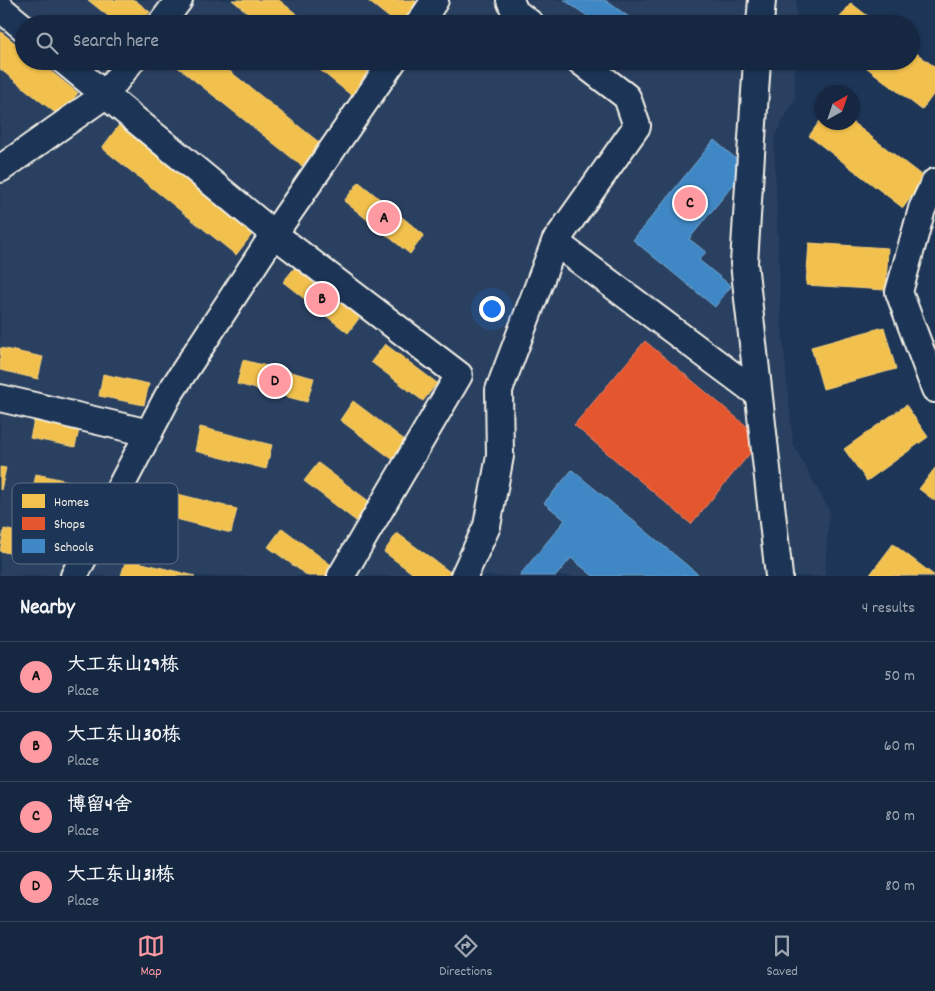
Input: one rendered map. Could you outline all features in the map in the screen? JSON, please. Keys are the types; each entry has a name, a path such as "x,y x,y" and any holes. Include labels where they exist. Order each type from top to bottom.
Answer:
{"street":[{"path":"168,15 179,0"},
{"path":"425,15 436,0"},
{"path":"510,0 515,12 519,15"},
{"path":"761,15 762,0"},
{"path":"0,8 15,20"},
{"path":"75,70 274,234 459,375 341,576"},
{"path":"0,169 104,94 124,70"},
{"path":"123,483 168,396 274,234 387,70"},
{"path":"464,576 487,526 500,456 499,390 555,242 638,126 627,97 592,70"},
{"path":"757,70 744,263 779,576"},
{"path":"935,182 922,209 899,292 935,389"},
{"path":"555,242 758,394"},
{"path":"0,398 149,433"},
{"path":"74,576 80,564"}],"shaded area":[{"path":"0,0 796,0 796,15 15,15 15,70 795,70 795,98 774,138 781,318 793,444 829,510 825,576 0,576"}],"building: Homes":[{"path":"88,0 135,0 150,12 148,15 107,15"},
{"path":"232,0 279,0 298,15 251,15"},
{"path":"367,0 414,0 422,6 415,15 386,15"},
{"path":"851,3 866,15 842,15"},
{"path":"0,31 15,43 15,70 49,70 78,93 59,116 0,69"},
{"path":"920,56 935,67 935,92 922,110 870,70 920,70"},
{"path":"181,70 228,70 320,143 302,166"},
{"path":"320,70 366,70 370,73 352,96"},
{"path":"119,125 254,232 236,255 102,148"},
{"path":"815,128 815,130 860,130 860,128 925,178 903,208 809,136"},
{"path":"359,182 424,235 410,254 344,201"},
{"path":"809,243 888,248 886,290 806,285"},
{"path":"296,266 360,317 348,333 283,282"},
{"path":"884,327 896,369 823,389 811,347"},
{"path":"385,344 437,383 423,401 371,362"},
{"path":"0,348 43,357 38,379 0,370"},
{"path":"243,360 314,378 307,402 237,384"},
{"path":"103,374 149,384 144,405 99,396"},
{"path":"353,401 406,441 392,459 340,420"},
{"path":"906,405 928,437 867,481 844,449"},
{"path":"35,416 80,426 75,447 30,438"},
{"path":"200,427 272,445 266,469 195,451"},
{"path":"318,463 370,502 356,521 304,481"},
{"path":"0,467 6,468 1,490 0,490"},
{"path":"935,468 935,501 919,489"},
{"path":"36,474 78,483 34,483"},
{"path":"178,494 237,509 231,533 178,520"},
{"path":"282,528 334,567 328,576 308,576 268,547"},
{"path":"4,529 12,531 12,554 0,551"},
{"path":"397,533 450,572 447,576 416,576 384,552"},
{"path":"893,544 935,576 869,576"},
{"path":"125,564 146,564 195,576 121,576"}],"building: Shops":[{"path":"645,341 762,439 691,524 574,425"}],"building: Schools":[{"path":"564,0 605,0 626,15 586,15"},
{"path":"714,140 747,168 689,239 706,252 699,260 731,286 715,307 633,240"},
{"path":"572,470 700,576 593,576 571,558 556,576 519,576 565,520 544,503"}],"place":[{"name":"博留4舍","path":"690,203"},
{"name":"大工东山29栋","path":"384,218"},
{"name":"大工东山30栋","path":"322,299"},
{"name":"大工东山31栋","path":"275,381"}]}
